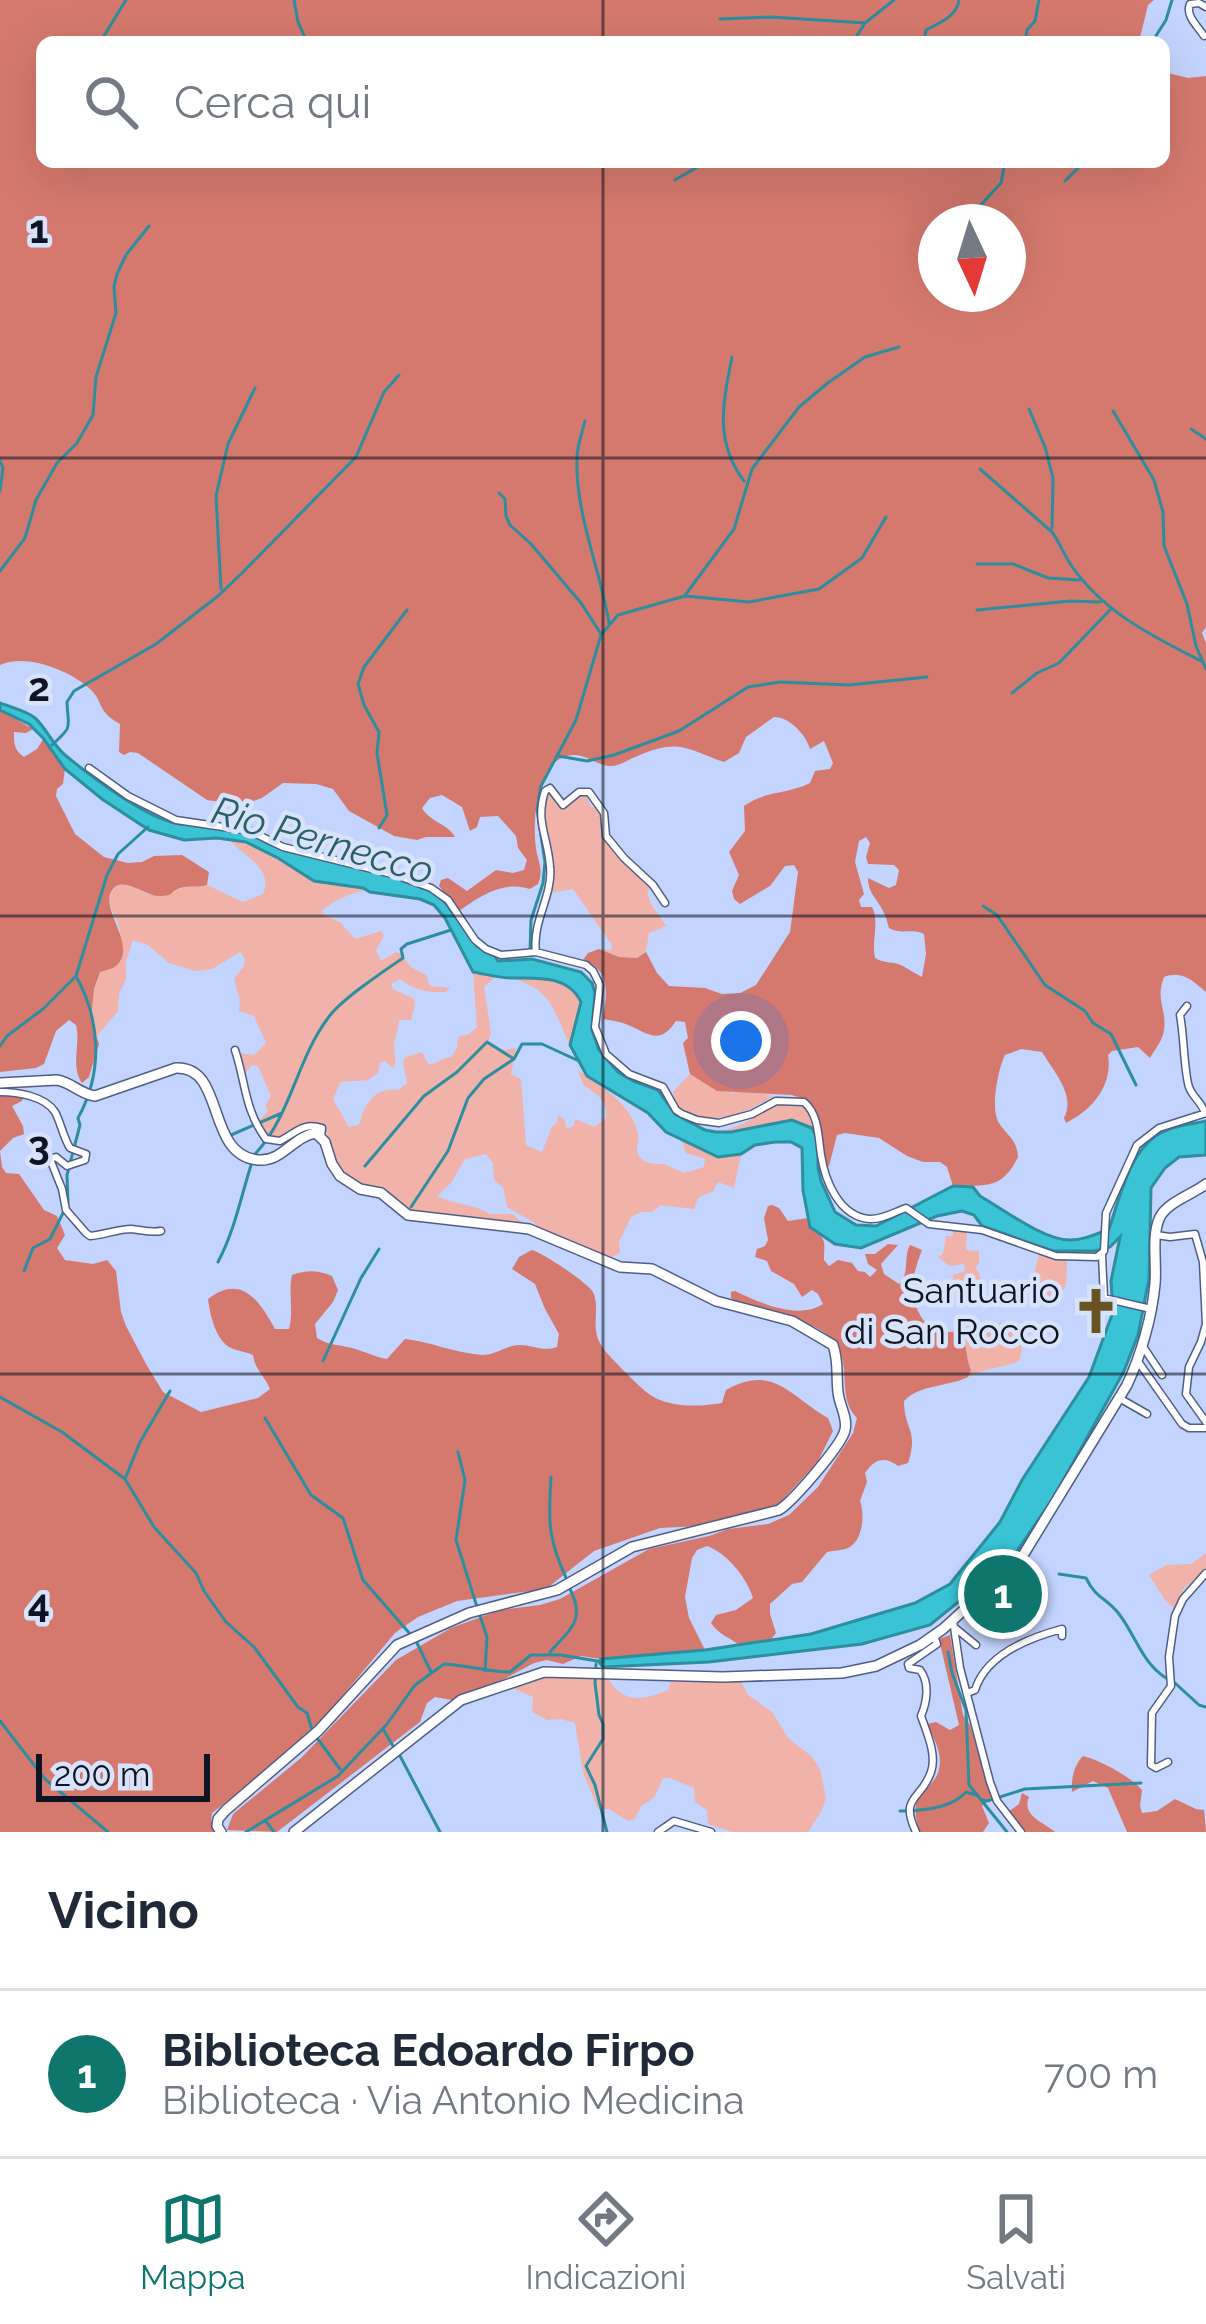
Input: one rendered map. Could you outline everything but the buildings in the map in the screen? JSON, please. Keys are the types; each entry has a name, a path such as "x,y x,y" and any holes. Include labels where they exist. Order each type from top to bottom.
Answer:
{"main road":[{"path":"0,1083 65,1081 94,1096 187,1067 208,1089 224,1136 249,1159 275,1157 310,1133 321,1136 340,1176 360,1189 381,1193 408,1215 529,1229 620,1267 652,1269 716,1301 792,1321 832,1345 838,1362 838,1395 846,1427 792,1502 779,1510 632,1546 542,1596 469,1613 397,1645 318,1731 226,1810 218,1819 221,1832"},
{"path":"294,1832 461,1700 544,1672 723,1677 842,1673 876,1666 953,1623 1022,1556 1119,1398 1138,1360 1155,1287 1161,1215 1206,1184"}],"street":[{"path":"1204,36 1187,10 1190,4 1206,7"},
{"path":"89,768 128,796 176,820 250,831 283,847 412,880 443,895 475,940 501,955 531,952 581,962 600,985 595,1027 606,1054 629,1074 663,1088 676,1110 697,1120 719,1123 776,1101 804,1102 812,1111 832,1191 844,1207 863,1218 908,1209 929,1224 982,1230 1056,1256 1097,1257 1103,1253"},
{"path":"531,952 549,885 539,812 550,788 563,805 579,792 589,792 604,813 606,836 665,902"},
{"path":"1149,1309 1104,1298 1105,1227 1112,1199 1142,1139 1159,1128 1205,1113 1188,1081 1180,1015 1187,1006"},
{"path":"235,1050 246,1102 266,1139 280,1141 308,1126 322,1129 321,1136"},
{"path":"0,1092 49,1105 70,1148 86,1154 84,1161 67,1166 56,1156 50,1159 66,1210 86,1233 161,1231"},
{"path":"1138,1360 1182,1424 1190,1428 1206,1422 1186,1394 1189,1367 1206,1324 1204,1262 1195,1234 1156,1235"},
{"path":"1141,1346 1162,1375"},
{"path":"1119,1398 1147,1414"},
{"path":"1168,1762 1156,1768 1151,1765 1152,1713 1171,1686 1174,1616 1206,1573"},
{"path":"953,1623 976,1645"},
{"path":"953,1623 959,1668 997,1801 1021,1832"},
{"path":"967,1693 975,1690 991,1663 1034,1636 1062,1629 1062,1636"},
{"path":"916,1832 909,1803 933,1768 921,1716 927,1702 925,1676 908,1664 937,1644 934,1636"},
{"path":"658,1832 674,1821 711,1832"}],"shaded area":[{"path":"0,0 1154,0 1148,5 1140,36 36,36 36,168 1170,168 1170,74 1206,76 1206,627 1202,633 1206,643 1206,992 1182,976 1164,977 1164,1030 1150,1058 1138,1047 1112,1051 1099,1096 1066,1123 1065,1092 1042,1052 1021,1049 1005,1055 996,1117 1012,1138 1018,1157 999,1180 953,1186 947,1167 940,1162 907,1156 879,1138 845,1133 837,1135 829,1166 825,1165 820,1126 810,1102 792,1095 717,1091 690,1074 683,1043 688,1038 685,1022 676,1021 657,1036 603,1019 605,984 598,970 583,960 588,953 599,949 637,958 646,952 669,986 740,993 756,985 790,932 798,872 794,865 785,866 770,886 740,904 732,891 739,875 729,852 745,831 744,806 810,783 815,771 830,769 833,763 824,741 810,749 786,720 774,717 746,737 739,753 724,762 672,747 613,766 579,755 561,758 544,778 536,807 538,884 530,889 493,891 459,911 439,886 441,880 448,878 467,891 496,870 524,870 527,860 516,836 498,816 480,817 470,831 462,807 442,795 430,798 422,808 455,837 417,840 394,836 349,811 333,789 316,784 283,783 242,805 207,800 138,753 119,752 120,724 81,682 59,670 22,661 0,665","holes":["866,837 870,843 868,864 894,865 899,870 896,885 889,888 868,878 868,884 889,928 924,934 922,977 900,964 875,958 874,913 872,907 861,907 864,894 855,862 859,841"]},
{"path":"0,703 32,716 76,764 159,818 250,832 287,851 397,878 433,892 477,946 498,961 532,959 581,972 595,993 592,1030 599,1050 618,1072 658,1090 675,1114 705,1130 731,1132 792,1120 812,1128 818,1140 821,1181 835,1212 856,1225 876,1226 953,1186 973,1187 1036,1230 1059,1239 1085,1238 1109,1229 1129,1172 1154,1137 1206,1121 1206,1155 1179,1157 1151,1188 1149,1279 1138,1335 1124,1371 1054,1497 1017,1551 930,1625 862,1644 709,1662 603,1667 601,1659 811,1634 915,1603 950,1584 1000,1522 1089,1377 1113,1312 1111,1281 1120,1237 1110,1247 1095,1251 1053,1251 982,1226 974,1215 962,1211 937,1216 861,1248 835,1244 810,1227 802,1148 775,1142 718,1157 666,1132 648,1113 587,1076 570,1045 581,1002 568,987 551,980 473,972 445,918 434,905 420,899 314,881 246,842 184,840 149,830 65,769 43,738 29,724 0,710"},
{"path":"0,710 33,729 14,732 15,746 24,757 44,738 65,769 56,796 75,834 104,857 128,863 182,855 209,872 207,885 183,887 166,896 121,884 111,892 122,957 100,972 94,989 91,1019 99,1044 89,1077 82,1083 76,1025 69,1020 56,1031 44,1064 0,1072"},
{"path":"549,790 565,806 585,793 591,807 598,807 603,815 604,838 653,886 647,892 666,926 649,933 646,951 638,958 599,949 611,950 612,945 573,889 549,893 542,820"},
{"path":"230,841 260,849 311,877 364,888 326,907 324,915 340,922 355,939 381,931 384,936 376,950 381,961 396,952 426,975 430,986 450,988 427,991 400,979 391,984 414,999 411,1020 399,1020 393,1068 385,1061 368,1080 341,1082 334,1101 349,1127 359,1125 376,1094 407,1083 406,1057 422,1052 428,1064 451,1057 458,1037 477,1027 473,972 496,976 484,987 488,1041 503,1050 516,1048 511,1074 521,1079 526,1145 542,1152 558,1115 570,1128 575,1119 594,1127 606,1118 603,1101 583,1084 578,1070 630,1114 643,1160 684,1173 704,1167 705,1159 686,1153 682,1141 718,1157 741,1154 734,1188 718,1182 713,1191 698,1198 694,1209 661,1205 631,1217 619,1242 620,1253 610,1258 543,1232 507,1207 503,1187 494,1180 493,1163 486,1154 465,1159 437,1196 490,1214 512,1214 522,1222 450,1219 411,1210 344,1173 323,1125 308,1124 271,1139 257,1123 268,1111 265,1106 271,1096 258,1066 246,1072 238,1053 254,1055 266,1043 254,1016 239,1011 234,979 245,963 240,952 212,969 196,971 169,963 148,945 133,940 118,1011 97,1036 92,1013 95,987 100,972 108,969 120,935 111,892 125,884 152,895 207,885 243,902 263,894 261,871"},
{"path":"512,978 560,983 575,991 580,1006 570,1045 544,996"},
{"path":"690,1074 732,1093 773,1096 738,1114 703,1117 677,1107 673,1092"},
{"path":"0,1094 24,1096 12,1106 24,1134 0,1151"},
{"path":"787,1102 805,1106 818,1140 761,1126 721,1132 770,1107"},
{"path":"0,1151 6,1173 19,1174 44,1210 57,1216 65,1235 57,1248 65,1260 93,1264 107,1260 116,1271 121,1312 146,1364 163,1392 201,1412 258,1398 270,1389 253,1355 226,1345 218,1334 208,1299 220,1292 230,1289 248,1294 275,1329 289,1329 292,1275 312,1271 332,1276 338,1290 315,1324 317,1338 387,1359 405,1339 482,1355 519,1345 557,1347 559,1334 535,1284 512,1269 519,1257 532,1250 593,1292 600,1343 657,1399 694,1406 722,1403 726,1390 770,1381 828,1418 833,1431 818,1461 778,1505 700,1526 660,1528 594,1551 546,1589 457,1601 418,1617 395,1633 295,1749 212,1813 217,1832 0,1832"},
{"path":"772,1205 788,1221 808,1218 824,1241 824,1260 829,1266 838,1260 852,1263 870,1277 877,1270 865,1254 898,1245 881,1264 884,1274 899,1284 910,1245 922,1250 910,1293 929,1326 960,1333 971,1370 968,1377 918,1391 904,1401 912,1436 908,1463 898,1466 880,1460 865,1473 857,1540 848,1548 827,1552 802,1582 792,1584 770,1604 776,1633 770,1641 741,1646 711,1623 716,1615 736,1610 753,1598 735,1567 707,1546 692,1558 685,1597 689,1618 705,1650 601,1659 581,1656 563,1664 547,1660 452,1700 435,1697 427,1703 420,1722 277,1832 227,1830 233,1814 301,1758 396,1660 451,1628 500,1610 560,1599 649,1549 768,1524 789,1515 818,1487 853,1433 857,1418 847,1401 837,1345 816,1328 731,1298 735,1291 768,1305 802,1311 823,1304 812,1290 802,1297 794,1284 771,1271 767,1261 755,1257 768,1240 764,1218"},
{"path":"953,1228 967,1230 966,1250 979,1251 975,1266 985,1286 962,1295 954,1284 951,1293 943,1287 953,1282 953,1275 965,1271 964,1264 950,1266 938,1257 943,1254 946,1236 953,1236"},
{"path":"1039,1254 1067,1260 1066,1285 1057,1301 1028,1298"},
{"path":"1014,1323 1018,1332 1019,1361 968,1377 971,1370 964,1342 960,1333 950,1331"},
{"path":"1206,1553 1206,1571 1182,1590 1184,1595 1175,1609 1149,1575 1166,1565 1191,1564"},
{"path":"950,1635 963,1715 990,1788 991,1798 982,1806 989,1823 983,1832 920,1832 916,1817 919,1798 938,1772 940,1761 927,1724 936,1722 950,1730 959,1725 939,1639"},
{"path":"552,1676 608,1678 620,1693 635,1698 668,1690 671,1681 741,1682 820,1769 826,1798 821,1812 808,1832 732,1832 708,1824 707,1810 695,1802 694,1788 670,1778 663,1778 654,1798 641,1806 635,1819 628,1821 609,1809 598,1809 583,1772 575,1723 547,1720 532,1712 533,1697 512,1688"},
{"path":"1083,1756 1137,1785 1142,1790 1142,1813 1157,1811 1175,1799 1204,1810 1206,1832 1127,1832 1108,1788 1093,1781 1072,1792 1074,1772"},
{"path":"1022,1793 1029,1797 1031,1814 1055,1832 1024,1832 1008,1812 1019,1804"}],"waterway":[{"path":"104,36 126,0"},
{"path":"294,0 304,36"},
{"path":"857,36 865,23 894,0"},
{"path":"925,36 926,30 951,15 959,0"},
{"path":"1026,36 1039,0"},
{"path":"1156,36 1172,0"},
{"path":"720,19 865,23"},
{"path":"675,180 696,168"},
{"path":"982,204 1001,183 1004,168"},
{"path":"1065,181 1078,168"},
{"path":"0,571 25,538 36,500 57,463 77,443 93,415 96,377 116,313 117,274 149,226"},
{"path":"686,594 734,529 752,469 799,407 865,357 899,347"},
{"path":"732,357 723,421 728,451 744,481"},
{"path":"52,745 67,730 67,702 74,691 156,644 218,596 356,457 384,392 399,375"},
{"path":"221,589 216,496 228,444 255,388"},
{"path":"1029,409 1053,478 1052,528"},
{"path":"1113,411 1154,480 1163,512 1164,546 1206,669"},
{"path":"585,421 577,479 609,623"},
{"path":"1191,429 1206,439"},
{"path":"0,461 0,491"},
{"path":"980,469 1052,532 1071,565 1098,596 1147,632 1201,661"},
{"path":"499,493 505,499 510,525 581,603 601,634"},
{"path":"530,951 531,920 545,862 537,809 541,786 576,720 601,635 618,615 685,596 749,602 819,589 862,558 886,517"},
{"path":"977,564 1013,564 1048,578 1080,580"},
{"path":"977,610 1100,602"},
{"name":"Rio Pernecco","path":"379,828 387,815 377,753 379,732 358,684 364,667 407,610"},
{"path":"1012,693 1059,663 1110,610"},
{"path":"558,756 587,761 614,755 679,731 748,687 780,682 849,685 927,677"},
{"path":"0,1046 76,976 107,875 118,854 148,827"},
{"path":"983,906 997,915 1045,985 1111,1034 1136,1085"},
{"path":"256,1153 278,1122 317,1034 334,1011 403,958 401,949 407,944 451,930"},
{"path":"24,1271 33,1248 50,1239 68,1203 67,1175 78,1118 92,1083 94,1029 76,976"},
{"path":"365,1166 424,1096 487,1042 514,1059"},
{"path":"411,1207 448,1151 468,1098 484,1079 514,1059 522,1044 542,1044 579,1061"},
{"path":"231,1135 282,1113"},
{"path":"218,1262 252,1162"},
{"path":"323,1361 379,1249"},
{"path":"125,1479 170,1391"},
{"path":"0,1397 62,1432 125,1479 154,1527 196,1573 226,1622 254,1647 307,1713 312,1730"},
{"path":"265,1418 311,1495 343,1518 363,1580 411,1635"},
{"path":"458,1452 465,1480 456,1540 477,1607"},
{"path":"551,1477 551,1530 567,1580"},
{"path":"1059,1574 1086,1578 1166,1678"},
{"path":"550,1652 576,1617 570,1589"},
{"path":"480,1616 487,1637 485,1671"},
{"path":"417,1643 431,1672"},
{"path":"948,1652 966,1710 969,1785 1007,1832"},
{"path":"246,1832 338,1776 387,1724 415,1685 444,1664 510,1672 531,1655 603,1662"},
{"path":"596,1664 603,1739 586,1766 607,1832"},
{"path":"1175,1683 1206,1707"},
{"path":"0,1721 45,1779 108,1832"},
{"path":"383,1729 393,1746"},
{"path":"317,1738 340,1769"},
{"path":"399,1754 440,1832"},
{"path":"983,1800 1025,1789 1141,1783"},
{"path":"900,1811 945,1805 966,1792 976,1795"},
{"path":"265,1820 274,1832"}],"place":[{"name":"Santuario di San Rocco","path":"1096,1311"},
{"name":"Biblioteca Edoardo Firpo","path":"1003,1594"}]}
